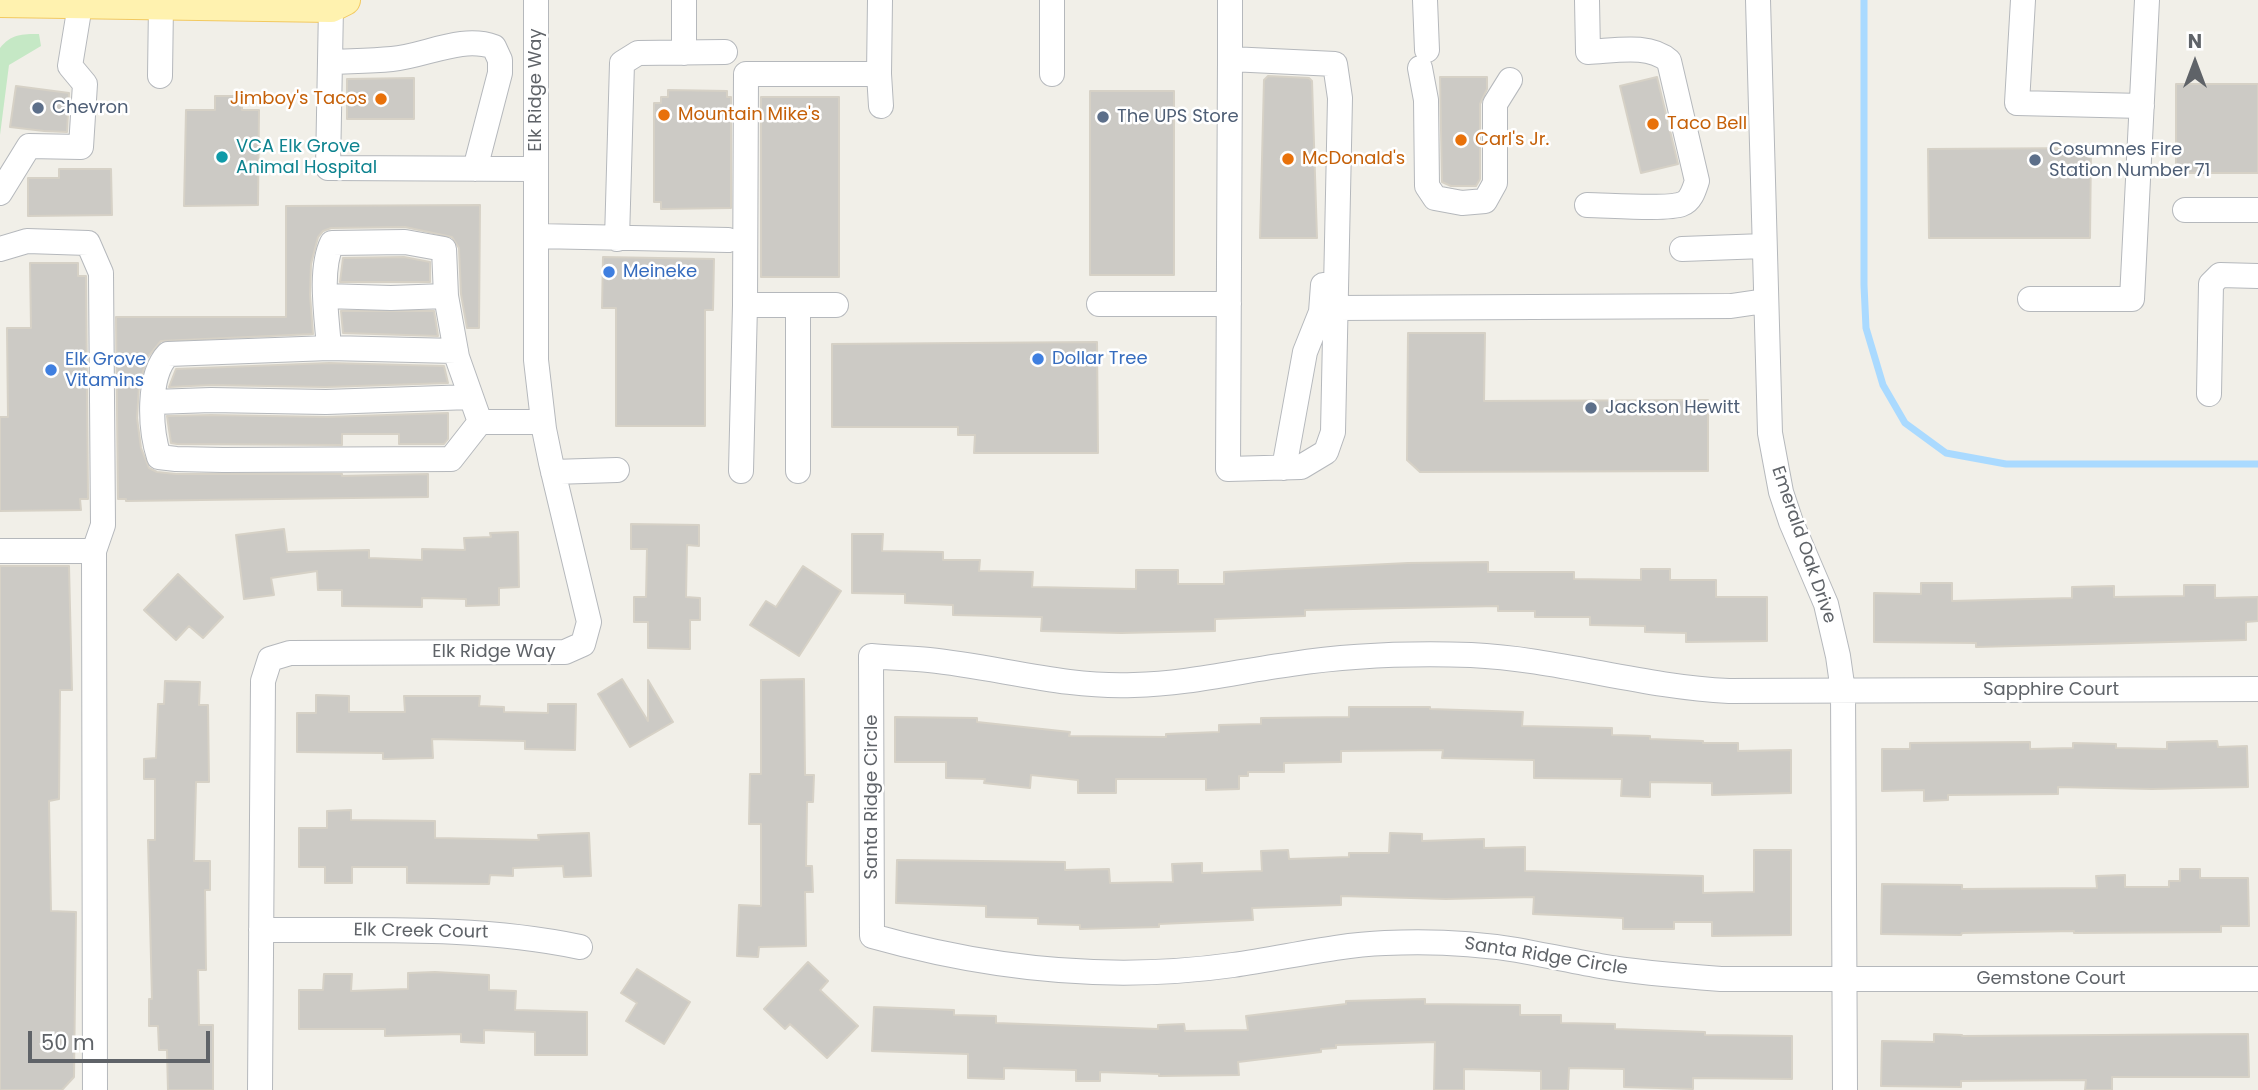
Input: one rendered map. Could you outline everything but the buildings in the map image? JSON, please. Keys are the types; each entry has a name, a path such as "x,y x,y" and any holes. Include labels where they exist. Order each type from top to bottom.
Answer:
{"main road":[{"path":"0,2 80,5 338,3"}],"street":[{"name":"Elk Ridge Way","path":"260,1090 263,681 270,659 290,653 565,652 583,644 589,622 553,472 543,422 536,360 536,0"},
{"path":"684,0 684,52"},
{"path":"880,0 881,106"},
{"path":"1052,0 1052,74"},
{"path":"1230,0 1228,469 1301,467 1326,452 1333,432 1340,98 1335,64 1230,59"},
{"path":"1424,0 1427,186 1435,198 1462,203 1485,201 1494,183 1494,104 1510,80"},
{"path":"1587,0 1588,52 1650,51 1669,61 1697,181 1692,195 1683,204 1587,205"},
{"name":"Emerald Oak Drive","path":"1758,0 1768,402 1774,463 1791,522 1826,604 1839,656 1843,691 1845,1090"},
{"path":"2023,0 2017,103 2142,106"},
{"path":"2030,299 2132,299 2147,0"},
{"path":"338,3 331,62 328,168 536,169"},
{"path":"160,76 161,4"},
{"path":"0,191 29,146 81,147 85,85 70,65 80,5"},
{"path":"331,62 393,59 457,45 482,43 494,47 500,60 500,73 475,169"},
{"path":"617,239 622,64 638,52 725,52"},
{"path":"1283,468 1305,352 1321,312 1324,64"},
{"path":"741,471 746,74 879,74"},
{"path":"2185,210 2258,210"},
{"path":"536,236 728,240"},
{"path":"0,249 27,241 88,243 101,273 103,525 94,551 95,1090"},
{"path":"329,348 325,296 332,243 405,242 444,249 446,296 456,351 480,422"},
{"path":"1682,249 1764,246"},
{"path":"2209,394 2211,284 2220,275 2258,276"},
{"path":"325,296 446,296"},
{"path":"1336,308 1731,306 1765,301"},
{"path":"1099,304 1229,304"},
{"path":"745,305 836,305"},
{"path":"797,305 797,471"},
{"path":"456,351 329,348 168,354 161,362 153,402 153,431 159,457 451,458 480,422"},
{"path":"153,402 326,402 471,397"},
{"path":"480,422 543,422"},
{"path":"553,472 617,470"},
{"path":"0,551 94,551"},
{"name":"Santa Ridge Circle","path":"1843,691 1702,690 1649,683 1534,661 1473,655 1352,657 1291,664 1190,682 1133,686 1074,684 929,660 871,656 872,936 960,957 1051,970 1172,971 1384,943 1449,943 1514,949 1661,975 1721,979 1845,979"},
{"name":"Sapphire Court","path":"1843,691 2258,690"},
{"name":"Elk Creek Court","path":"261,930 484,932 580,947"},
{"name":"Gemstone Court","path":"1845,979 2258,979"}],"green space":[{"path":"39,34 41,46 9,65 0,135 0,48 17,36"}],"waterway":[{"path":"1864,0 1866,328 1883,385 1905,423 1946,453 2006,464 2258,464"}],"place":[{"name":"Jimboy's Tacos","path":"381,99"},
{"name":"Chevron","path":"38,108"},
{"name":"Mountain Mike's","path":"664,115"},
{"name":"The UPS Store","path":"1103,117"},
{"name":"Taco Bell","path":"1653,124"},
{"name":"Carl's Jr.","path":"1461,140"},
{"name":"VCA Elk Grove Animal Hospital","path":"222,157"},
{"name":"McDonald's","path":"1288,159"},
{"name":"Cosumnes Fire Station Number 71","path":"2035,160"},
{"name":"Meineke","path":"609,272"},
{"name":"Dollar Tree","path":"1038,359"},
{"name":"Elk Grove Vitamins","path":"51,370"},
{"name":"Jackson Hewitt","path":"1591,408"}]}
